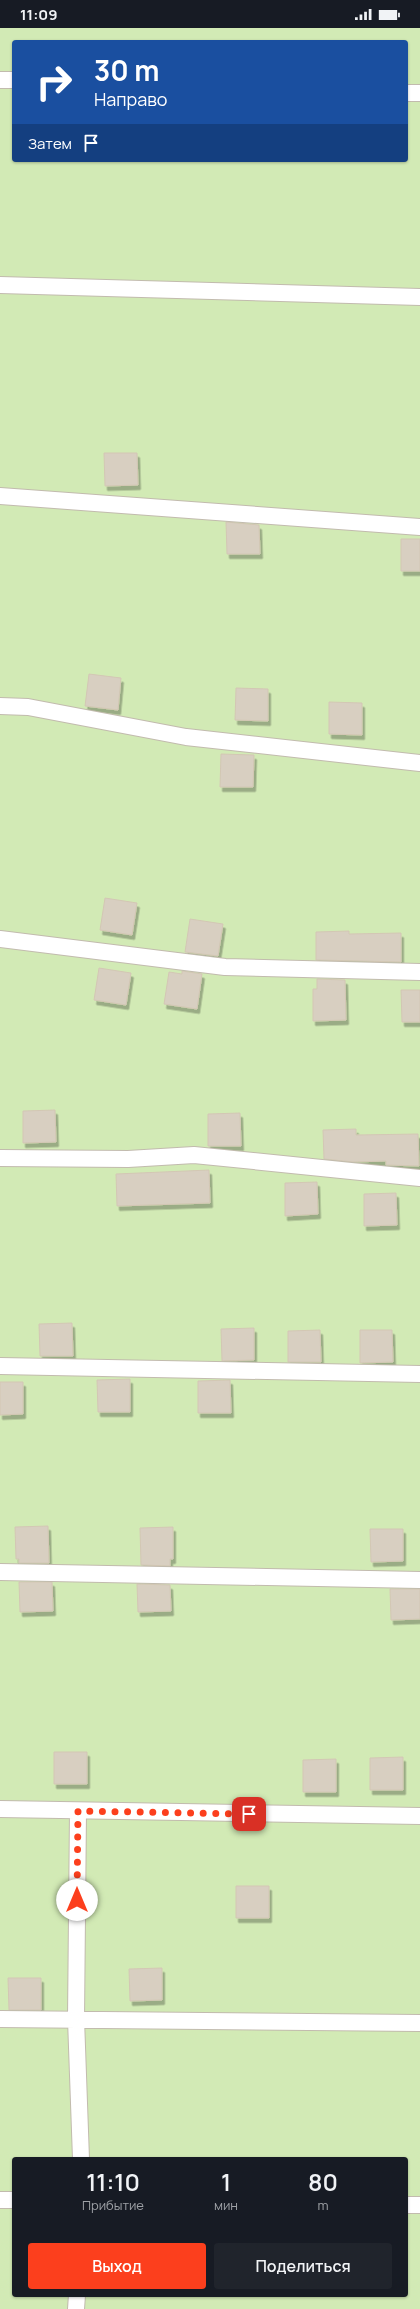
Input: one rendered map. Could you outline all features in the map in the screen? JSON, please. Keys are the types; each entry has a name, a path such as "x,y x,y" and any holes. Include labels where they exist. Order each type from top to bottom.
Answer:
{"street":[{"path":"0,80 12,80"},
{"path":"408,93 420,93"},
{"path":"0,285 420,297"},
{"path":"0,496 420,527"},
{"path":"0,706 28,707 186,737 420,763"},
{"path":"0,939 225,967 420,972"},
{"path":"0,1158 128,1159 194,1155 420,1178"},
{"path":"0,1366 420,1374"},
{"path":"0,1572 420,1580"},
{"path":"0,1809 420,1816"},
{"path":"78,1811 76,2019 81,2157"},
{"path":"0,2019 420,2023"},
{"path":"0,2200 12,2200"},
{"path":"408,2205 420,2205"},
{"path":"76,2309 77,2297"}],"green space":[{"path":"0,28 420,28 420,2309 0,2309"}],"building":[{"path":"104,453 137,453 138,485 105,486"},
{"path":"226,522 259,525 260,554 227,554"},
{"path":"401,539 420,539 420,571 401,571"},
{"path":"89,674 121,678 118,710 85,706"},
{"path":"236,688 268,689 268,721 235,720"},
{"path":"329,702 362,703 362,735 329,734"},
{"path":"221,754 254,755 253,787 220,787"},
{"path":"105,898 137,903 132,935 100,930"},
{"path":"190,919 223,924 218,956 185,952"},
{"path":"349,931 349,934 401,933 401,962 316,960 316,932"},
{"path":"99,968 131,973 126,1005 94,1000"},
{"path":"182,971 202,974 197,1009 164,1004 169,972 182,974"},
{"path":"317,979 345,980 346,1020 313,1021 313,989 317,989"},
{"path":"401,990 420,990 420,1022 402,1022"},
{"path":"55,1110 56,1142 23,1143 23,1111"},
{"path":"240,1113 241,1146 208,1146 208,1114"},
{"path":"356,1129 356,1135 418,1134 419,1166 386,1165 386,1161 353,1162 324,1159 323,1130"},
{"path":"209,1170 210,1203 117,1206 116,1174"},
{"path":"317,1182 318,1214 285,1216 285,1183"},
{"path":"396,1193 397,1225 364,1226 364,1194"},
{"path":"72,1323 73,1356 40,1356 39,1324"},
{"path":"254,1328 254,1360 222,1361 221,1329"},
{"path":"320,1330 321,1362 288,1362 288,1331"},
{"path":"360,1330 392,1330 393,1362 360,1363"},
{"path":"130,1379 130,1412 98,1412 97,1380"},
{"path":"230,1380 231,1413 198,1413 198,1381"},
{"path":"0,1382 23,1382 23,1414 0,1415"},
{"path":"48,1526 49,1563 19,1563 19,1559 16,1559 15,1527"},
{"path":"173,1527 173,1559 170,1559 170,1566 141,1565 140,1528"},
{"path":"370,1529 403,1529 403,1561 371,1562"},
{"path":"19,1582 52,1582 53,1611 20,1612"},
{"path":"137,1584 170,1585 171,1611 138,1612"},
{"path":"390,1589 420,1589 420,1619 391,1620"},
{"path":"54,1752 87,1752 87,1784 54,1784"},
{"path":"403,1757 403,1790 370,1790 370,1758"},
{"path":"336,1759 336,1792 303,1792 303,1760"},
{"path":"236,1886 269,1886 269,1918 236,1918"},
{"path":"162,1968 162,2000 130,2001 129,1969"},
{"path":"8,1978 41,1978 41,2010 9,2010"}],"route":[{"path":"77,1900 78,1811 249,1814"}]}
